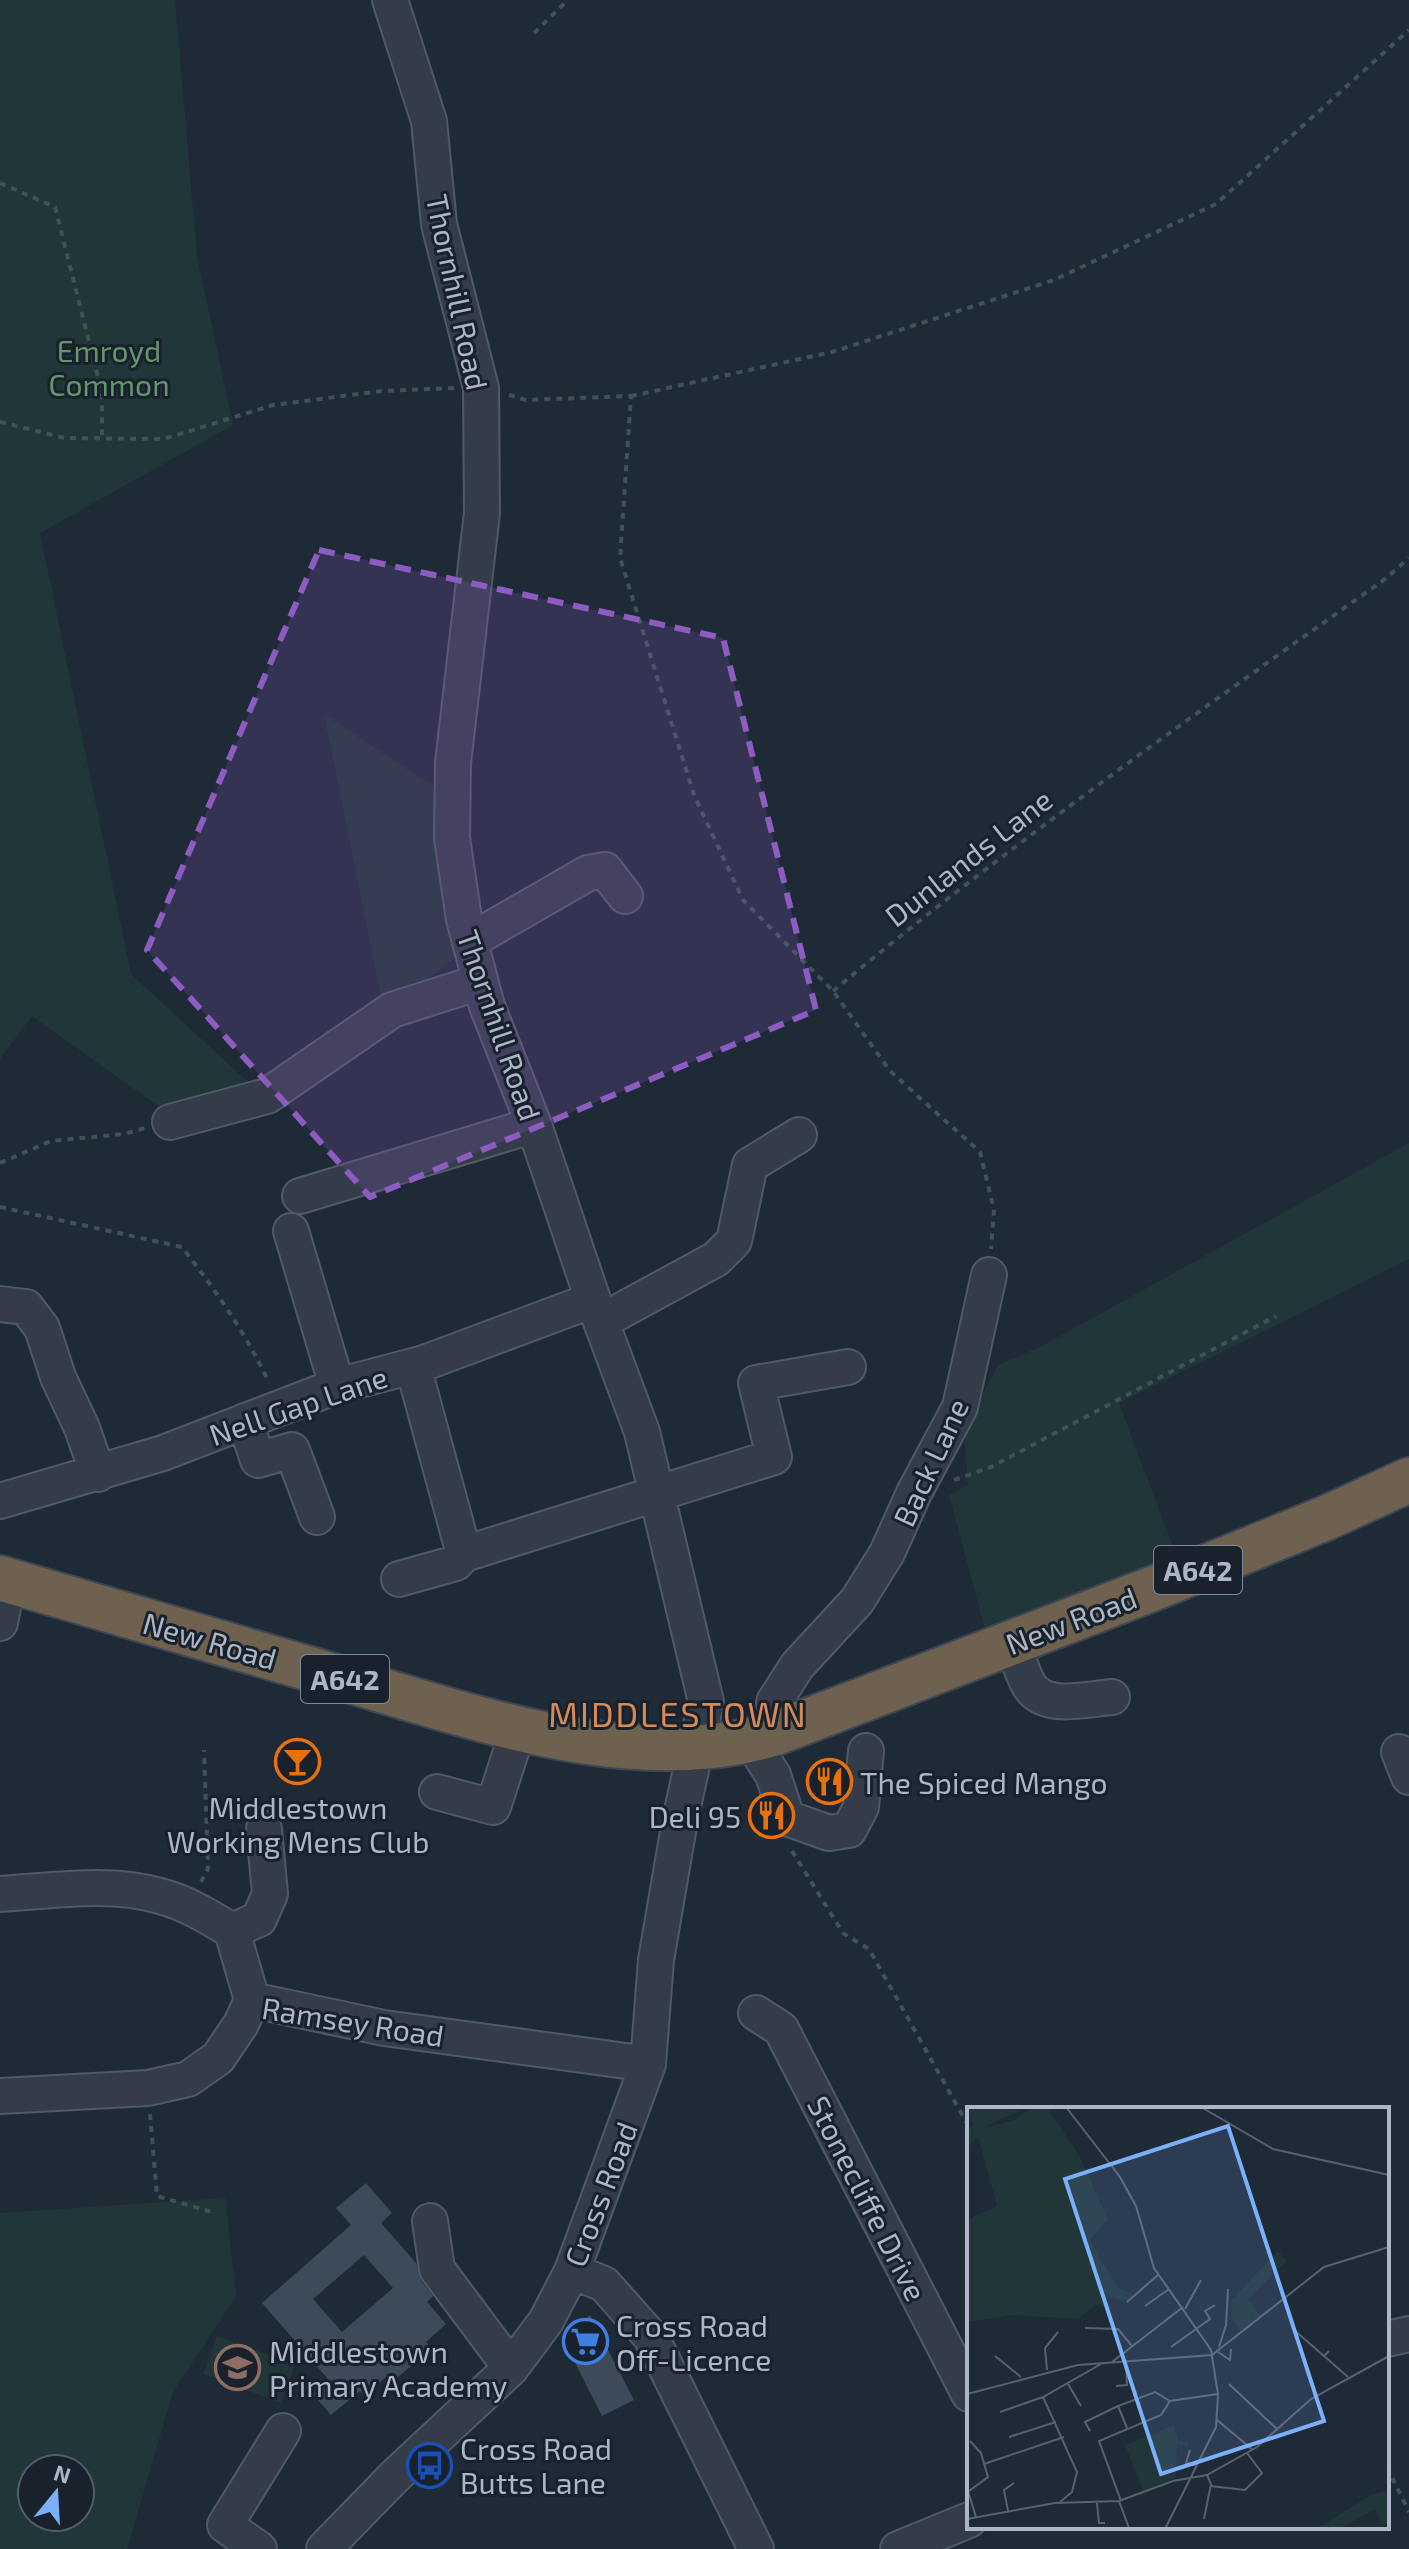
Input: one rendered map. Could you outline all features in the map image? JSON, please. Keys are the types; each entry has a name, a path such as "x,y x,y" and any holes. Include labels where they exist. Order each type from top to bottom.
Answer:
{"highway":[{"name":"New Road","path":"4,1579 519,1727 592,1743 697,1749 762,1737 1013,1643 1326,1518 1409,1480"}],"street":[{"name":"Thornhill Road","path":"390,0 429,121 439,224 481,388 482,513 453,763 452,838 464,919 480,982 642,1432 706,1702 697,1749"},
{"path":"470,941 588,873 605,870 625,896"},
{"path":"170,1122 267,1096 392,1010 480,982"},
{"path":"300,1196 534,1125"},
{"name":"Nell Gap Lane","path":"0,1501 163,1453 337,1386 597,1310 716,1259 734,1241 750,1165 799,1135"},
{"path":"291,1231 337,1386"},
{"name":"Back Lane","path":"762,1737 774,1702 797,1666 857,1601 887,1553 914,1493 960,1407 989,1275"},
{"path":"0,1304 26,1307 42,1328 58,1377 82,1428 98,1474"},
{"path":"413,1366 464,1554"},
{"path":"399,1579 456,1563 464,1554 774,1457 756,1383 848,1367"},
{"path":"245,1421 258,1460 292,1450 317,1517"},
{"path":"0,1623 4,1579"},
{"path":"1013,1643 1030,1688 1041,1697 1050,1701 1112,1697"},
{"path":"437,1792 493,1807 519,1727"},
{"path":"762,1737 787,1818 829,1833 849,1830 861,1807 866,1751"},
{"name":"Cross Road","path":"324,2549 394,2477 511,2368 546,2321 572,2271 648,2064 656,1960 680,1820 697,1749"},
{"path":"232,1931 259,1919 270,1894 264,1829"},
{"path":"0,1894 107,1888 158,1895 190,1906 232,1931 252,2000"},
{"name":"Ramsey Road","path":"0,2096 148,2088 188,2079 218,2058 241,2024 252,2000 384,2028 648,2064"},
{"name":"Stonecliffe Drive","path":"756,2013 781,2029 967,2390"},
{"path":"430,2221 437,2269 511,2368"},
{"path":"572,2271 604,2284 651,2337 756,2549"},
{"path":"1389,2339 1409,2334"},
{"path":"259,2549 225,2525 283,2431"},
{"path":"898,2549 967,2521"}],"path":[{"path":"534,33 568,0"},
{"path":"0,422 65,438 164,439 273,405 382,391 481,388 526,400 631,396 832,352 1054,280 1216,204 1409,30"},
{"path":"0,183 55,207 102,393 102,437"},
{"path":"631,396 620,558 694,795 743,900 833,991 890,1071 980,1152 994,1210 989,1275"},
{"name":"Dunlands Lane","path":"833,991 941,902 1165,735 1385,579 1409,558"},
{"path":"0,1163 51,1141 124,1134 170,1122"},
{"path":"0,1207 182,1247 252,1345 280,1408"},
{"path":"914,1493 991,1467 1276,1316"},
{"path":"190,1906 208,1869 204,1750"},
{"path":"787,1818 789,1845 843,1933 869,1949 967,2123"},
{"path":"148,2088 157,2196 215,2213"},
{"path":"1389,2471 1409,2512"}],"highlighted area":[{"path":"319,550 723,638 816,1010 370,1197 147,950"}],"green space":[{"name":"Emroyd Common","path":"0,0 175,0 197,256 233,425 40,533 131,974 249,1083 164,1110 32,1016 0,1059"},
{"path":"324,714 440,791 463,952 384,1011"},
{"path":"1409,1143 1409,1259 1119,1403 1177,1557 986,1632 949,1495 968,1485 964,1430 998,1365 1042,1346"},
{"path":"225,2198 236,2296 173,2392 127,2549 0,2549 0,2213"},
{"path":"217,2336 295,2365 281,2403 203,2374"}],"building":[{"path":"366,2183 392,2213 381,2223 416,2263 421,2280 433,2296 427,2302 446,2324 426,2342 432,2348 391,2383 386,2377 364,2396 360,2391 331,2415 312,2393 328,2379 262,2303 351,2225 336,2208","holes":["364,2255 393,2288 342,2332 313,2299"]},
{"path":"590,2315 634,2400 602,2416 563,2339"}],"place":[{"name":"Middlestown Working Mens Club","path":"298,1761"},
{"name":"The Spiced Mango","path":"829,1782"},
{"name":"Deli 95","path":"772,1816"},
{"name":"Cross Road Off-Licence","path":"585,2342"},
{"name":"Middlestown Primary Academy","path":"238,2368"},
{"name":"Cross Road Butts Lane","path":"429,2465"}],"district":[{"name":"MIDDLESTOWN","path":"678,1713"}]}
